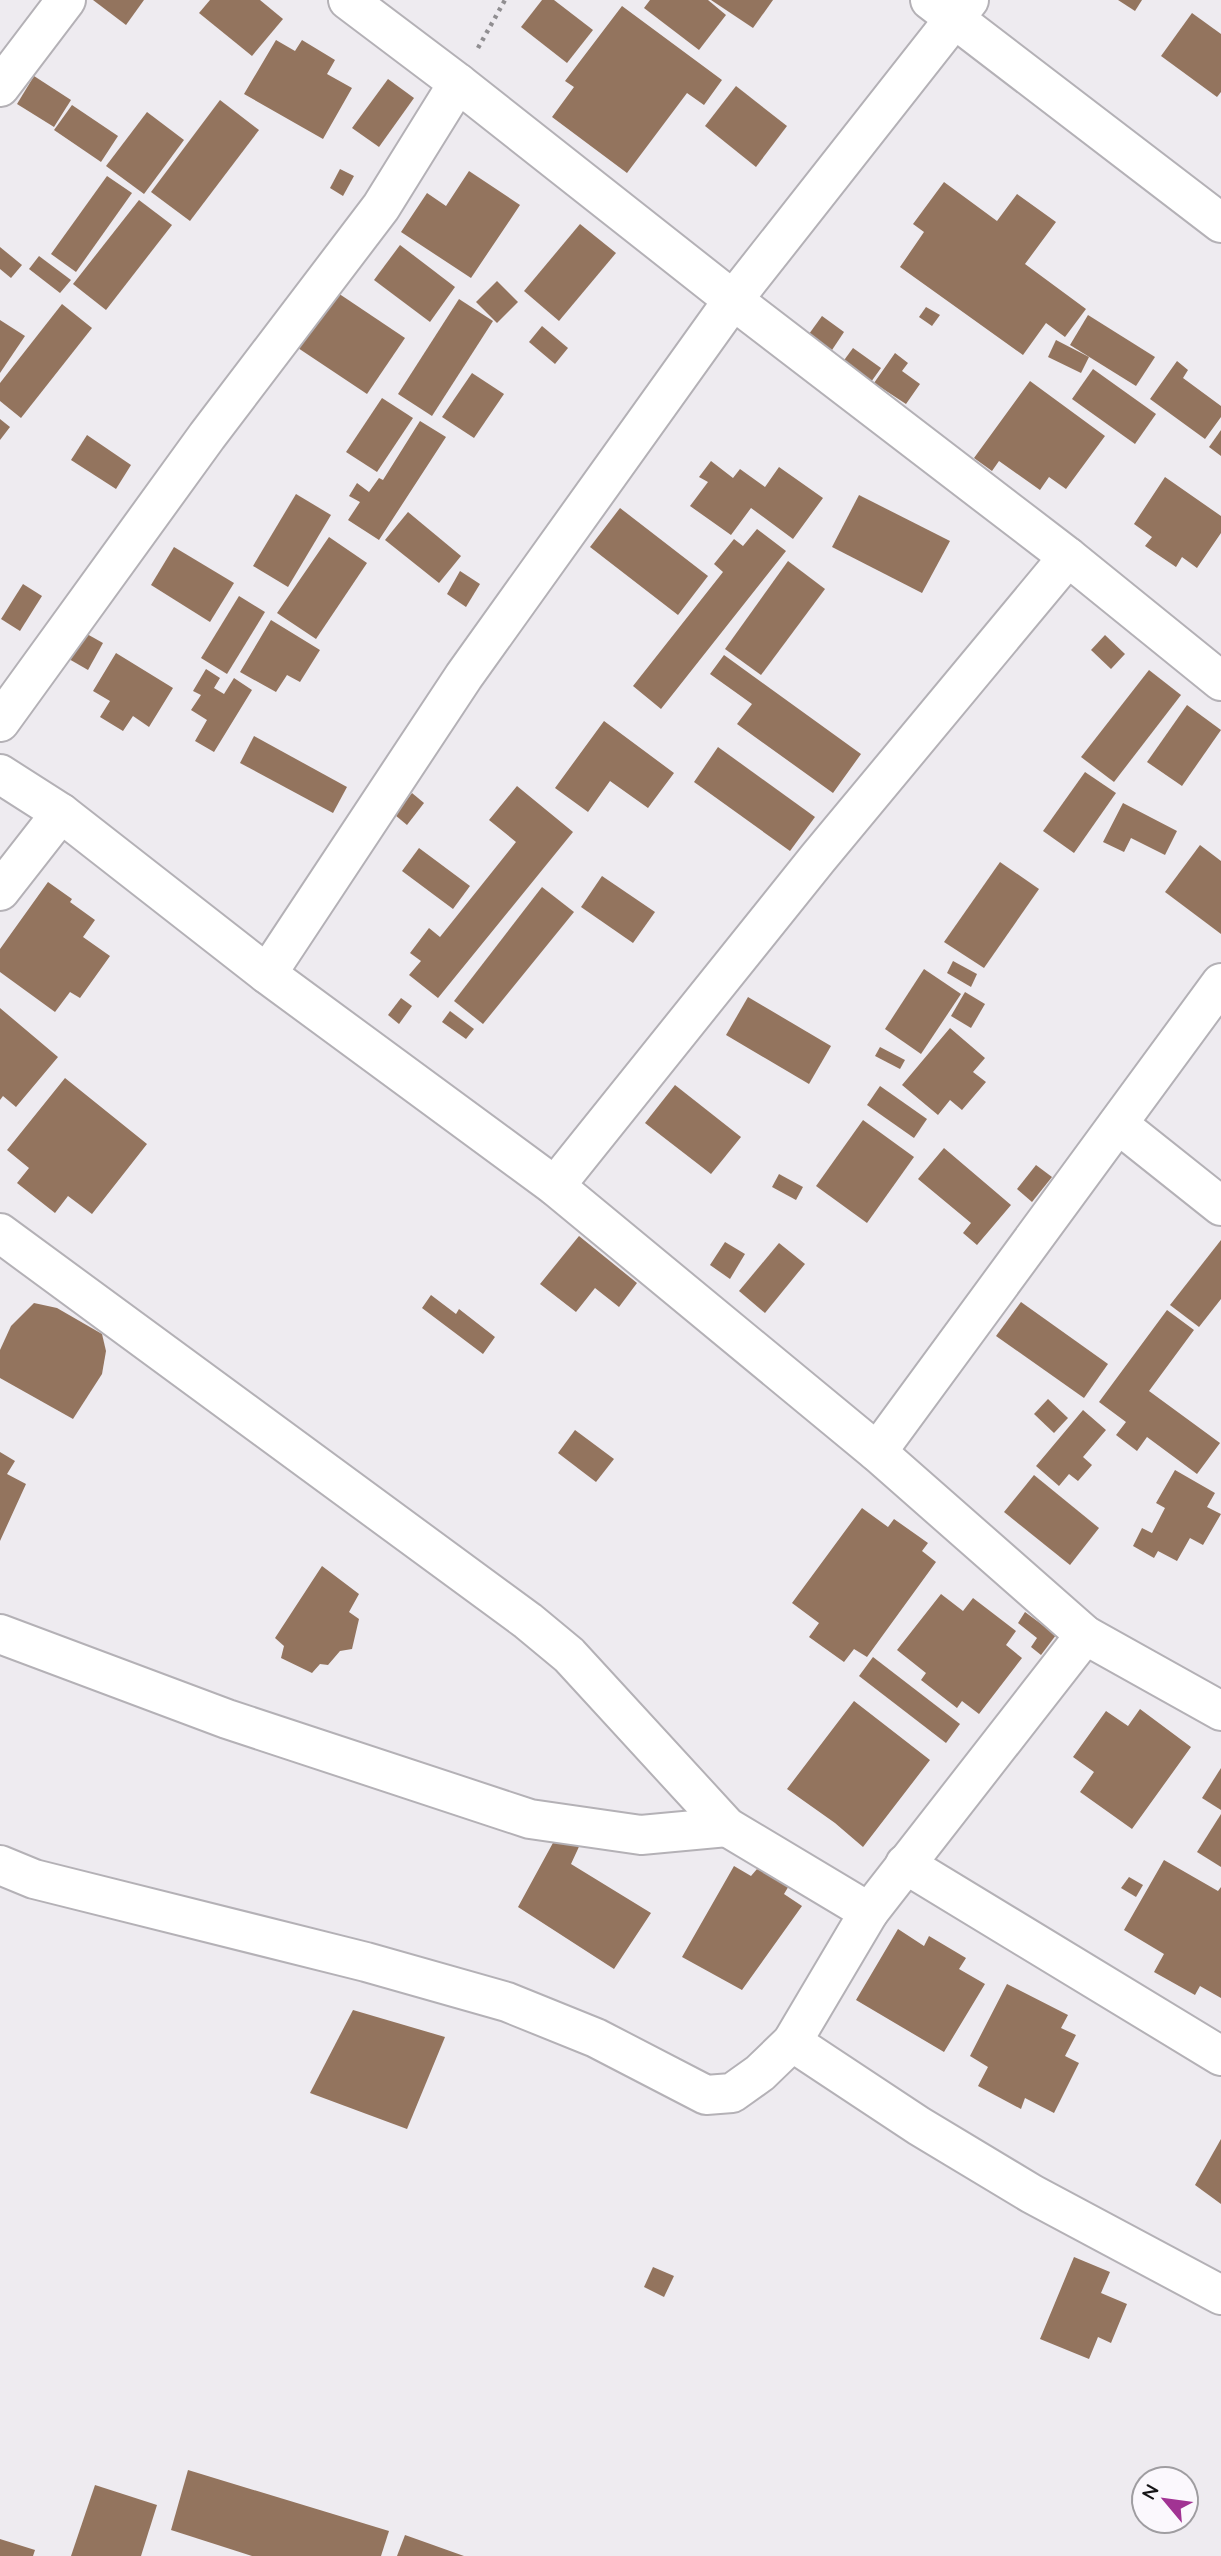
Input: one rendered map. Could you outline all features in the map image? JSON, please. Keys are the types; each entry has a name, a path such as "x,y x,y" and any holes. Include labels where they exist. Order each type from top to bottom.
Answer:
{"street":[{"path":"0,87 66,0"},
{"path":"348,0 1068,557 1221,681"},
{"path":"267,974 464,676 733,300 951,6 1221,223"},
{"path":"0,722 207,436 382,207 458,83"},
{"path":"555,1186 818,858 1068,557"},
{"path":"0,774 61,813 267,974 555,1186 877,1452 1085,1635 1221,1711"},
{"path":"0,891 61,813"},
{"path":"877,1452 1221,983"},
{"path":"1118,1124 1221,1206"},
{"path":"0,1233 528,1620 569,1654 727,1827 869,1912"},
{"path":"0,1634 227,1719 530,1819 641,1835 727,1827"},
{"path":"0,1865 34,1879 366,1962 507,2002 596,2038 706,2095 732,2093 760,2073 792,2042 869,1912 1085,1635"},
{"path":"905,1864 1221,2056"},
{"path":"792,2042 919,2126 1032,2194 1221,2295"}],"path":[{"path":"458,83 505,0"}],"building":[{"path":"93,0 144,0 126,25"},
{"path":"210,0 260,0 283,19 252,56 199,13"},
{"path":"542,0 554,0 593,30 567,63 521,27"},
{"path":"650,0 708,0 726,15 699,50 644,8"},
{"path":"711,0 773,0 753,28"},
{"path":"1118,0 1142,0 1135,11"},
{"path":"622,6 722,80 704,105 687,93 627,173 552,117 574,87 565,81"},
{"path":"1192,13 1221,34 1221,92 1217,97 1161,56"},
{"path":"276,40 295,51 302,40 335,60 327,74 352,88 323,139 244,94"},
{"path":"34,76 71,100 54,127 17,104"},
{"path":"388,79 414,98 379,147 352,128"},
{"path":"736,86 787,126 756,167 705,126"},
{"path":"220,100 259,130 190,221 151,192"},
{"path":"72,105 118,136 101,162 54,130"},
{"path":"147,112 184,140 144,194 106,166"},
{"path":"340,169 354,176 343,196 330,188"},
{"path":"469,171 520,205 471,278 401,232 427,193 446,206"},
{"path":"107,176 132,193 76,272 51,254"},
{"path":"944,182 997,221 1017,194 1056,222 1025,264 1086,309 1065,337 1046,323 1023,355 900,267 924,232 913,224"},
{"path":"139,200 172,225 106,310 73,284"},
{"path":"580,224 616,253 559,321 524,291"},
{"path":"400,245 455,287 430,322 374,280"},
{"path":"0,247 22,265 11,278 0,269"},
{"path":"39,256 71,280 60,293 29,269"},
{"path":"497,281 518,302 497,323 476,302"},
{"path":"326,285 405,338 367,394 289,342"},
{"path":"459,299 493,321 432,416 398,394"},
{"path":"62,304 92,328 21,418 0,401 0,383"},
{"path":"926,307 940,315 932,326 919,317"},
{"path":"1088,315 1155,357 1136,386 1070,345"},
{"path":"822,316 844,332 832,350 809,334"},
{"path":"0,320 25,336 0,373"},
{"path":"542,326 568,348 555,364 529,342"},
{"path":"1056,340 1089,357 1081,373 1048,357"},
{"path":"853,348 881,368 871,382 842,363"},
{"path":"895,353 908,363 902,371 920,384 906,404 874,383"},
{"path":"1177,361 1188,370 1183,378 1221,406 1221,417 1205,439 1150,399"},
{"path":"1093,369 1156,414 1135,444 1072,399"},
{"path":"472,373 504,394 474,438 442,417"},
{"path":"1030,381 1105,436 1066,489 1049,477 1040,490 999,461 992,471 974,458"},
{"path":"382,398 413,418 377,472 346,452"},
{"path":"0,419 10,427 0,440"},
{"path":"420,421 446,437 379,540 348,520 360,502 349,496 357,483 369,492 379,478 383,480"},
{"path":"1221,430 1221,456 1209,447"},
{"path":"87,435 131,465 116,489 71,460"},
{"path":"711,461 733,478 740,469 765,487 779,467 823,498 793,539 751,508 731,535 690,506 708,482 699,477"},
{"path":"1165,477 1221,516 1221,533 1197,568 1182,557 1176,567 1145,546 1152,537 1134,524"},
{"path":"296,494 331,515 288,587 253,566"},
{"path":"859,495 950,541 922,593 832,547"},
{"path":"620,508 708,576 678,615 590,547"},
{"path":"408,512 461,556 439,583 385,540"},
{"path":"757,529 786,551 661,709 633,686 723,572 714,564 734,539 743,546"},
{"path":"329,537 367,563 316,639 277,613"},
{"path":"174,547 234,583 210,622 151,585"},
{"path":"788,561 825,589 761,675 725,649"},
{"path":"460,571 480,584 466,607 447,594"},
{"path":"23,584 42,596 20,631 1,619"},
{"path":"239,596 265,612 227,674 201,658"},
{"path":"271,620 320,650 300,682 287,675 276,692 240,672"},
{"path":"78,629 103,643 88,670 62,655"},
{"path":"1105,635 1125,654 1111,669 1091,650"},
{"path":"116,653 173,688 149,727 133,716 123,731 100,717 110,701 93,691"},
{"path":"724,655 861,754 833,793 737,724 752,704 710,674"},
{"path":"206,669 220,678 214,688 224,694 234,678 252,690 214,752 195,741 207,720 191,710 201,695 193,691"},
{"path":"1149,670 1181,695 1114,782 1081,757"},
{"path":"1187,705 1221,730 1182,786 1147,762"},
{"path":"604,721 674,773 648,808 610,781 588,812 555,788"},
{"path":"254,736 347,787 333,813 240,763"},
{"path":"718,747 815,817 790,851 694,782"},
{"path":"1085,772 1116,793 1074,853 1043,831"},
{"path":"517,786 573,832 438,998 409,975 421,961 410,953 429,928 440,937 516,842 489,820"},
{"path":"412,793 424,803 407,825 395,815"},
{"path":"1123,803 1177,831 1165,855 1131,838 1124,852 1103,842"},
{"path":"1200,845 1221,861 1221,934 1165,892"},
{"path":"419,848 470,886 453,909 402,871"},
{"path":"1000,862 1039,889 984,968 944,942"},
{"path":"602,876 655,912 633,943 581,907"},
{"path":"48,882 95,920 83,937 110,956 80,998 70,992 55,1012 0,972 0,949"},
{"path":"542,887 574,912 483,1024 454,1001"},
{"path":"953,961 977,974 971,987 947,973"},
{"path":"924,969 961,994 921,1054 885,1029"},
{"path":"965,992 985,1004 971,1028 951,1016"},
{"path":"748,997 831,1046 809,1084 726,1035"},
{"path":"401,998 412,1006 399,1024 388,1015"},
{"path":"0,1008 58,1057 16,1107 3,1096 0,1100"},
{"path":"450,1011 474,1029 466,1039 442,1022"},
{"path":"950,1028 985,1058 973,1072 986,1082 962,1110 950,1100 938,1115 902,1085"},
{"path":"880,1047 905,1060 900,1069 875,1056"},
{"path":"65,1078 147,1144 92,1214 68,1196 55,1213 17,1183 29,1168 7,1150"},
{"path":"675,1085 741,1137 711,1174 645,1123"},
{"path":"880,1086 927,1119 914,1138 867,1105"},
{"path":"863,1120 914,1157 867,1223 816,1186"},
{"path":"944,1148 1011,1205 977,1245 963,1233 971,1223 918,1179"},
{"path":"1036,1165 1052,1177 1032,1202 1017,1189"},
{"path":"779,1174 803,1187 796,1200 772,1187"},
{"path":"579,1236 637,1283 619,1307 595,1288 576,1312 540,1284"},
{"path":"1221,1240 1221,1299 1199,1327 1170,1305"},
{"path":"725,1242 745,1254 730,1279 710,1265"},
{"path":"779,1243 805,1264 765,1313 739,1291"},
{"path":"431,1295 456,1314 459,1309 495,1337 483,1354 422,1308"},
{"path":"1021,1302 1108,1364 1084,1398 996,1336"},
{"path":"34,1303 57,1308 102,1334 106,1351 102,1374 73,1419 0,1378 0,1350 11,1326"},
{"path":"1167,1310 1194,1330 1149,1391 1220,1443 1197,1474 1147,1437 1137,1451 1116,1435 1126,1422 1099,1402"},
{"path":"1048,1399 1068,1418 1054,1433 1034,1414"},
{"path":"1083,1410 1106,1430 1083,1457 1092,1465 1078,1481 1069,1474 1059,1486 1036,1466"},
{"path":"575,1430 614,1459 596,1482 558,1453"},
{"path":"0,1452 15,1461 7,1474 26,1484 0,1541"},
{"path":"1175,1470 1215,1493 1207,1507 1221,1514 1203,1545 1190,1538 1177,1561 1158,1551 1154,1558 1133,1546 1142,1528 1152,1533 1165,1508 1156,1503"},
{"path":"1034,1475 1099,1528 1070,1565 1004,1512"},
{"path":"862,1508 888,1527 894,1519 928,1543 922,1551 936,1562 867,1657 854,1649 844,1662 809,1637 819,1623 792,1603"},
{"path":"322,1566 359,1594 349,1612 359,1619 352,1649 340,1651 328,1665 320,1664 312,1673 281,1658 284,1646 275,1638"},
{"path":"941,1594 963,1611 973,1598 1016,1631 1006,1645 1022,1658 979,1714 962,1701 957,1708 921,1680 926,1673 897,1650"},
{"path":"1025,1612 1056,1635 1041,1655 1031,1647 1037,1638 1018,1623"},
{"path":"873,1657 960,1724 946,1743 859,1676"},
{"path":"854,1701 930,1760 863,1847 787,1789"},
{"path":"1140,1709 1191,1747 1132,1829 1080,1792 1094,1772 1073,1757 1106,1711 1128,1726"},
{"path":"1221,1768 1221,1810 1202,1798"},
{"path":"1221,1814 1221,1867 1197,1852"},
{"path":"560,1830 583,1838 571,1864 651,1913 614,1969 518,1907"},
{"path":"1164,1860 1218,1891 1221,1887 1221,1998 1200,1986 1195,1995 1154,1972 1164,1954 1124,1930"},
{"path":"734,1866 751,1876 757,1869 790,1884 784,1894 802,1906 742,1990 682,1957"},
{"path":"1129,1877 1143,1885 1136,1897 1121,1888"},
{"path":"898,1929 924,1946 929,1936 966,1958 959,1969 985,1984 944,2052 856,2000"},
{"path":"1007,1984 1068,2015 1061,2028 1076,2035 1065,2056 1079,2063 1054,2113 1025,2098 1021,2109 978,2086 988,2067 970,2056"},
{"path":"353,2010 445,2037 407,2129 310,2093"},
{"path":"1221,2139 1221,2204 1195,2185"},
{"path":"1074,2257 1110,2272 1101,2293 1127,2304 1111,2343 1098,2337 1089,2359 1040,2339"},
{"path":"653,2267 674,2276 664,2297 644,2287"},
{"path":"188,2470 389,2531 381,2556 252,2556 171,2530"},
{"path":"95,2485 157,2505 141,2556 71,2556"},
{"path":"405,2535 464,2556 397,2556"},
{"path":"0,2539 35,2550 33,2556 0,2556"}]}
